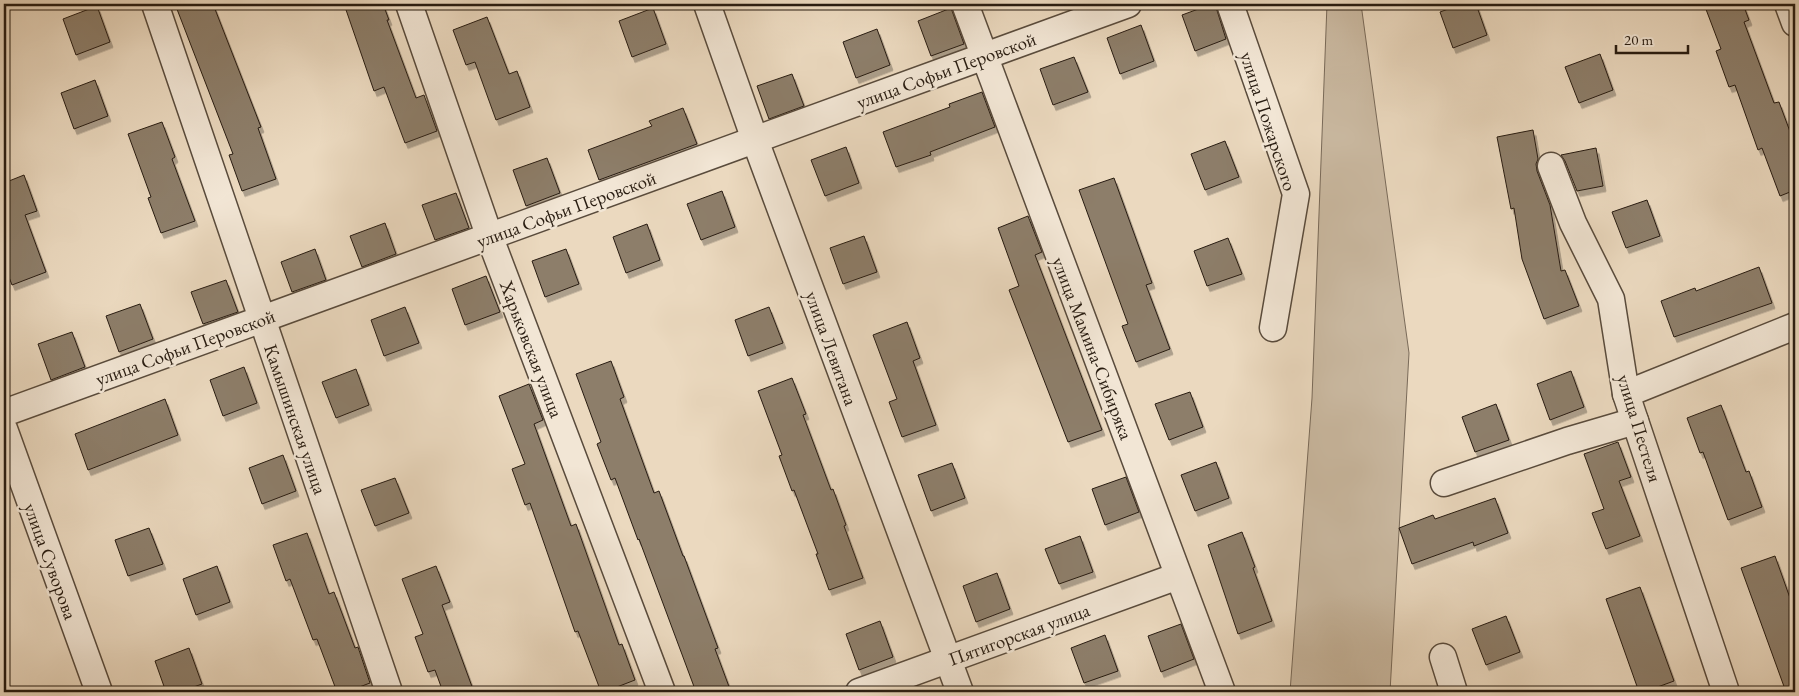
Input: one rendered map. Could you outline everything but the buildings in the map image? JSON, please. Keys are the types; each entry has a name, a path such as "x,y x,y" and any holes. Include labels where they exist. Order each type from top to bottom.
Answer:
{"street":[{"name":"Камышинская улица","path":"155,4 389,692"},
{"name":"Харьковская улица","path":"409,4 490,238 662,692"},
{"name":"улица Левитана","path":"707,4 755,140 960,692"},
{"name":"улица Мамина-Сибиряка","path":"965,4 1222,692"},
{"name":"улица Софьи Перовской","path":"4,413 490,238 1128,4"},
{"name":"улица Пожарского","path":"1230,4 1296,194 1273,328"},
{"path":"1788,4 1795,23"},
{"name":"улица Пестеля","path":"1551,166 1573,223 1611,299 1626,394 1726,692"},
{"path":"1626,394 1795,326"},
{"path":"1444,482 1567,440 1635,421"},
{"name":"улица Суворова","path":"4,429 99,692"},
{"name":"Пятигорская улица","path":"859,692 1178,576"},
{"path":"1443,657 1454,692"}],"shaded area":[{"path":"1327,4 1361,4 1409,353 1390,692 1290,692 1312,398"}]}
